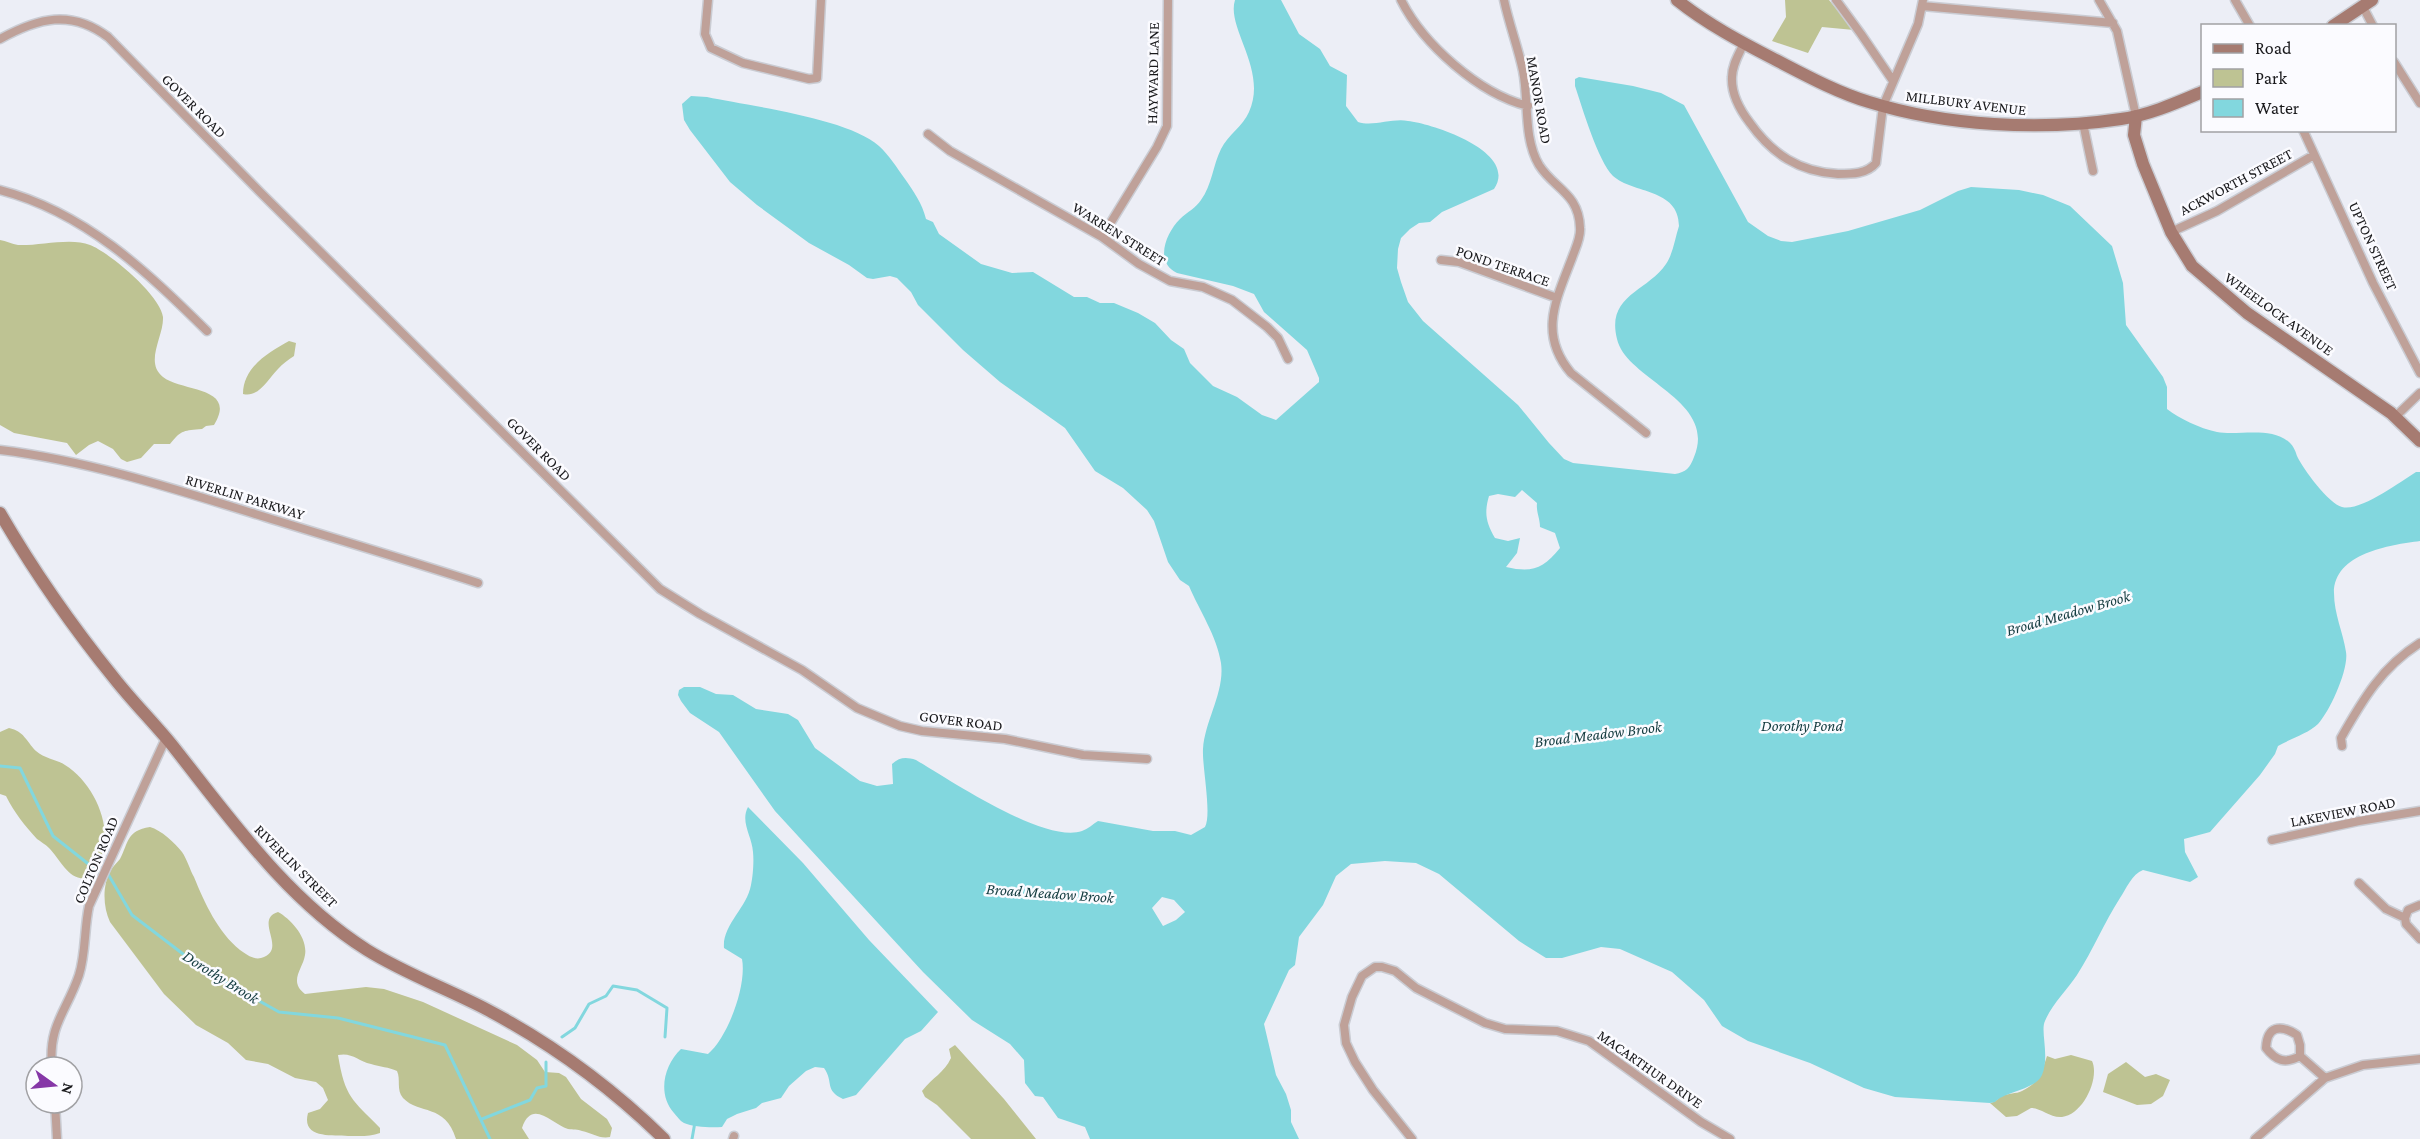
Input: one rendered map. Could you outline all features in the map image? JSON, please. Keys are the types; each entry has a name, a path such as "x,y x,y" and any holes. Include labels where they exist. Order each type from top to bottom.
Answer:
{"street":[{"path":"708,0 705,34 707,42 716,51 743,63 809,79 816,78 820,0"},
{"name":"HAYWARD LANE","path":"1102,237 1157,147 1167,126 1168,0"},
{"path":"1401,0 1415,25 1462,70 1491,92 1511,102 1528,106"},
{"name":"MANOR ROAD","path":"1504,0 1523,71 1535,156 1540,166 1573,201 1580,223 1578,241 1557,298 1552,329 1554,347 1562,363 1589,390 1646,433"},
{"name":"MILLBURY AVENUE","path":"1677,0 1713,26 1822,84 1908,113 2038,126 2083,123 2156,111 2201,92"},
{"path":"1836,0 1893,81"},
{"path":"2099,0 2113,23 2123,53 2136,116"},
{"path":"2235,0 2249,24"},
{"path":"1744,43 1732,75 1735,97 1742,113 1764,142 1796,164 1818,171 1846,174 1866,171 1876,163 1882,106 1918,24 1922,3 2113,23"},
{"path":"2336,24 2367,4 2372,24"},
{"name":"GOVER ROAD","path":"0,39 51,19 70,20 88,25 108,37 660,589 700,614 802,670 857,708 900,726 922,731 1005,739 1083,755 1147,759"},
{"path":"2396,65 2420,103"},
{"name":"WHEELOCK AVENUE","path":"2136,116 2134,135 2143,164 2171,232 2193,266 2247,313 2350,383 2395,417 2420,441"},
{"path":"2083,123 2093,171"},
{"name":"UPTON STREET","path":"2304,132 2373,283 2420,373"},
{"name":"WARREN STREET","path":"928,134 950,151 1102,237 1139,264 1170,281 1203,287 1232,300 1273,332 1288,359"},
{"name":"ACKWORTH STREET","path":"2171,232 2225,207 2314,155"},
{"path":"0,190 63,213 116,248 168,292 207,331"},
{"name":"POND TERRACE","path":"1441,260 1459,262 1557,298"},
{"path":"2395,417 2420,393"},
{"name":"RIVERLIN PARKWAY","path":"0,450 136,478 478,583"},
{"name":"RIVERLIN STREET","path":"0,513 71,622 114,678 166,738 242,833 285,880 341,931 392,964 484,1008 568,1057 606,1086 664,1139"},
{"path":"2342,746 2342,738 2377,680 2398,657 2420,643"},
{"name":"COLTON ROAD","path":"52,1055 52,1038 79,974 84,926 98,884 166,738"},
{"name":"LAKEVIEW ROAD","path":"2272,840 2359,821 2420,812"},
{"path":"2359,883 2386,909 2405,918"},
{"path":"2420,905 2411,908 2405,918 2406,924 2420,939"},
{"name":"MACARTHUR DRIVE","path":"1412,1139 1373,1090 1346,1043 1344,1025 1352,997 1362,976 1375,967 1395,971 1416,988 1485,1023 1506,1029 1557,1031 1589,1041 1701,1122 1730,1139"},
{"path":"2300,1056 2285,1061 2274,1058 2266,1048 2266,1039 2272,1030 2288,1029 2297,1035 2300,1056 2325,1078"},
{"path":"2255,1139 2325,1078 2363,1065 2420,1059"},
{"path":"56,1115 57,1139"}],"green space":[{"path":"1785,0 1829,0 1854,30 1822,27 1808,53 1772,41 1786,17"},
{"path":"0,240 18,245 82,243 99,249 121,265 144,287 160,308 163,324 155,356 158,371 172,382 205,392 213,397 219,403 219,412 214,425 184,432 170,444 154,444 141,458 127,462 121,459 113,449 98,441 76,455 67,443 14,433 0,425"},
{"path":"289,341 296,343 294,356 281,365 263,387 254,393 243,394 244,384 252,368 266,355"},
{"path":"9,728 21,734 39,754 62,763 77,775 97,802 105,834 104,850 98,865 88,878 75,877 70,873 49,848 28,829 6,796 0,794 0,732"},
{"path":"150,827 168,837 182,852 213,917 225,935 240,950 258,958 269,954 272,942 269,921 271,916 278,912 293,924 304,942 305,955 297,980 300,989 305,994 366,987 384,989 423,1002 517,1045 537,1060 545,1072 559,1073 566,1077 581,1099 607,1119 612,1128 610,1137 568,1129 537,1114 526,1119 522,1128 529,1139 456,1139 451,1128 439,1115 416,1107 403,1098 397,1071 343,1054 338,1055 347,1089 356,1103 380,1128 380,1133 368,1136 348,1136 319,1134 313,1131 307,1121 308,1113 320,1109 328,1100 323,1088 316,1082 295,1078 268,1064 246,1060 228,1043 196,1025 164,994 110,922 104,896 108,876 120,859 132,834"},
{"path":"955,1045 1004,1099 1036,1139 971,1139 937,1105 925,1097 922,1091 948,1063 951,1058 949,1049"},
{"path":"2071,1055 2092,1061 2094,1077 2083,1103 2070,1115 2058,1117 2031,1108 2017,1116 2006,1117 1990,1103 2004,1095 2022,1091 2033,1084 2041,1073 2047,1056 2055,1059"},
{"path":"2126,1062 2145,1077 2156,1074 2170,1080 2163,1096 2151,1104 2137,1105 2103,1092 2108,1074"}],"water":[{"name":"Dorothy Pond","path":"1235,0 1281,0 1299,34 1320,49 1330,66 1347,75 1346,106 1358,122 1370,124 1402,120 1420,123 1470,142 1485,152 1495,163 1499,176 1494,189 1442,212 1430,222 1419,223 1401,238 1397,268 1408,302 1423,321 1518,405 1564,459 1573,463 1675,474 1685,471 1691,464 1698,437 1693,420 1683,405 1636,367 1624,354 1617,339 1615,324 1617,313 1623,303 1666,264 1679,226 1677,214 1672,205 1663,198 1622,182 1607,169 1591,133 1575,86 1575,79 1579,77 1661,93 1684,105 1748,222 1768,236 1781,241 1792,242 1848,231 1920,210 1971,187 2019,190 2043,195 2070,206 2112,246 2123,283 2126,325 2163,377 2167,387 2167,409 2190,423 2217,432 2263,433 2281,437 2292,445 2310,477 2330,500 2342,507 2369,501 2416,472 2420,472 2420,541 2394,545 2366,554 2353,560 2336,579 2334,601 2345,645 2346,659 2338,690 2323,718 2310,730 2278,746 2260,775 2210,832 2184,839 2185,852 2198,877 2190,882 2143,870 2132,878 2077,975 2045,1021 2044,1068 2042,1075 2033,1084 1990,1103 1895,1097 1864,1088 1810,1063 1748,1041 1722,1026 1704,1000 1672,972 1620,949 1601,947 1562,958 1546,958 1519,941 1439,874 1416,863 1385,861 1351,864 1336,876 1323,905 1299,937 1295,965 1289,970 1264,1024 1276,1075 1286,1094 1291,1110 1291,1122 1299,1139 1090,1139 1085,1127 1058,1118 1043,1097 1035,1096 1025,1083 1024,1060 1010,1044 972,1020 923,972 775,811 719,732 690,713 681,701 678,695 679,690 684,687 700,687 716,694 733,695 756,709 788,714 798,720 815,748 860,781 877,786 893,784 892,764 906,758 916,760 998,808 1045,828 1066,833 1082,831 1098,821 1191,835 1205,827 1208,812 1203,749 1207,727 1218,695 1221,663 1216,643 1207,623 1189,586 1180,580 1168,562 1154,521 1147,510 1123,488 1095,471 1065,428 1000,382 963,350 918,305 911,292 897,278 890,276 867,278 849,265 809,243 730,182 690,130 684,120 682,104 691,96 707,97 797,114 864,136 890,157 917,198 926,219 933,222 939,234 981,264 1012,273 1033,272 1074,297 1087,297 1100,303 1114,303 1138,313 1155,323 1171,340 1184,349 1190,363 1213,386 1237,397 1262,415 1276,420 1319,382 1307,350 1264,312 1254,294 1233,286 1177,273 1170,268 1164,255 1170,232 1180,219 1201,200 1208,188 1221,149 1249,112 1254,81 1234,11","holes":["1522,490 1537,503 1540,527 1555,533 1560,548 1542,565 1523,570 1506,567 1517,553 1520,538 1508,541 1495,538 1487,518 1489,496 1498,494 1515,497","1162,897 1174,900 1185,912 1176,920 1163,926 1152,908"]},
{"path":"748,807 803,863 869,940 938,1012 921,1031 905,1039 856,1095 843,1099 837,1096 831,1089 829,1077 824,1068 815,1067 806,1071 789,1086 781,1098 737,1114 727,1119 722,1127 697,1126 683,1122 674,1113 666,1097 665,1080 670,1063 681,1049 708,1054 729,1023 739,996 743,970 742,959 724,948 724,940 749,893 752,881 753,852 745,818"}],"waterway":[{"name":"Dorothy Brook","path":"0,766 20,768 53,836 96,870 108,874 132,915 204,970 279,1012 338,1018 445,1045 490,1139"},
{"name":"Dorothy Brook","path":"562,1037 575,1028 589,1004 606,996 613,986 637,990 667,1008 665,1037"},
{"name":"Dorothy Brook","path":"482,1119 530,1100 537,1088 546,1086 546,1062"},
{"name":"Dorothy Brook","path":"692,1139 695,1122"}],"water label":[{"name":"Broad Meadow Brook","path":"2068,613"},
{"name":"Broad Meadow Brook","path":"1598,734"},
{"name":"Broad Meadow Brook","path":"1050,893"}]}
